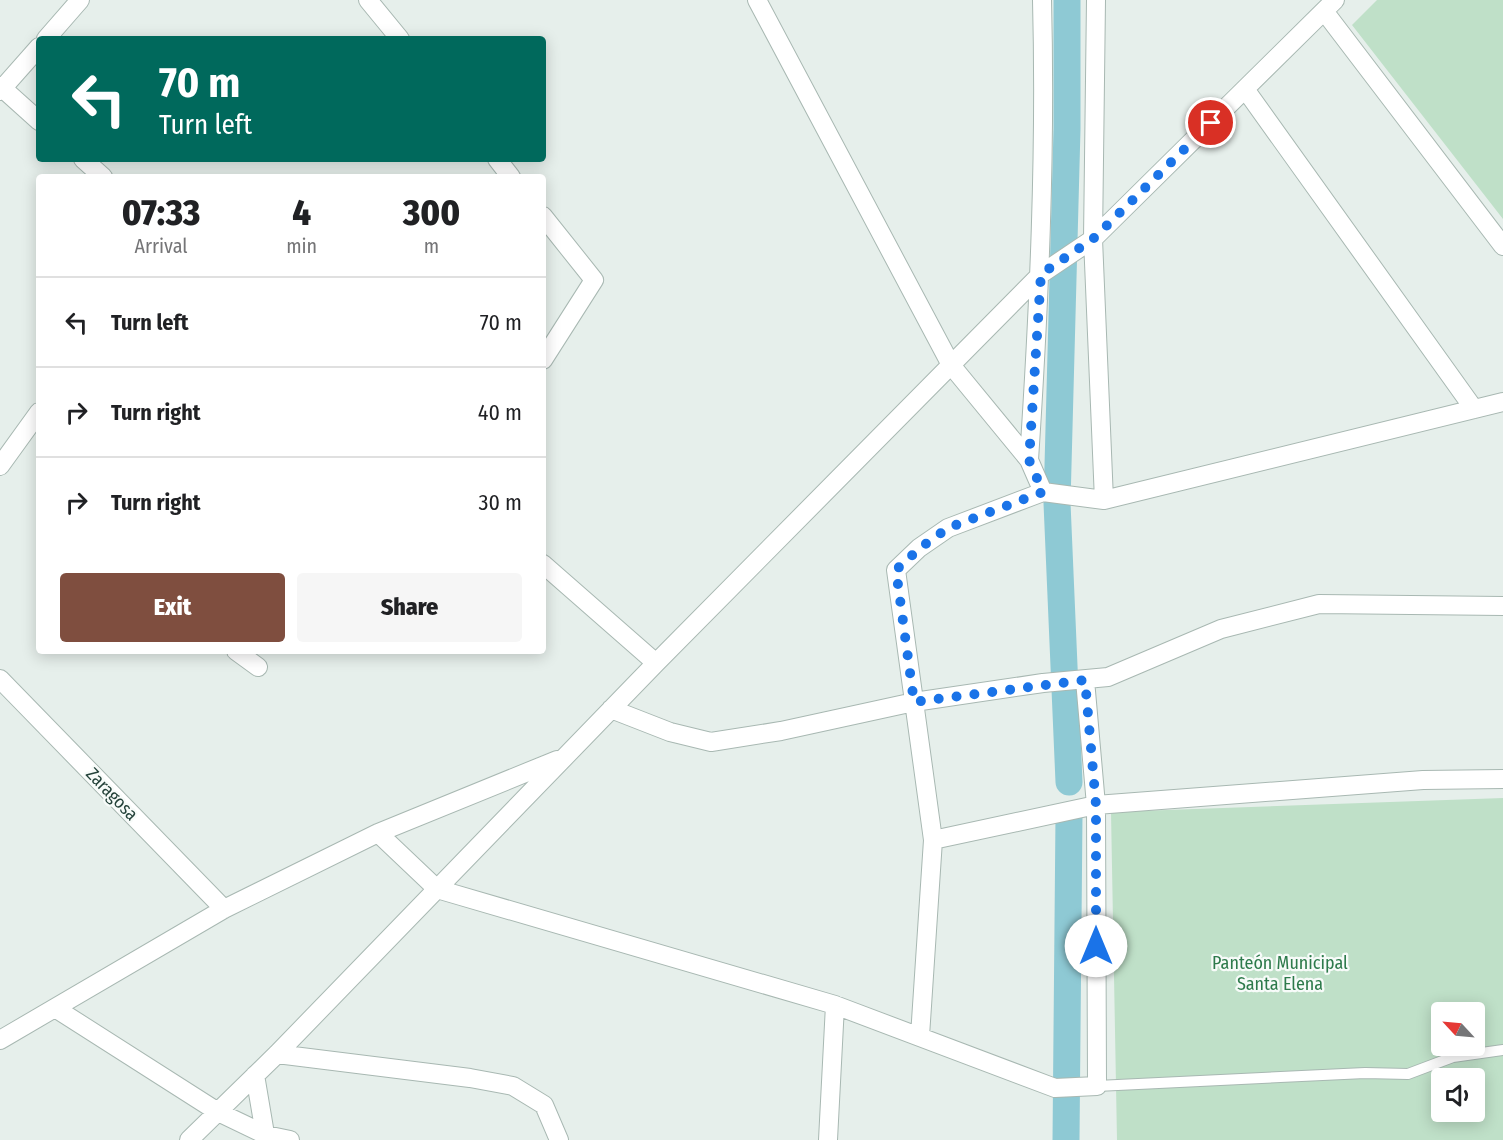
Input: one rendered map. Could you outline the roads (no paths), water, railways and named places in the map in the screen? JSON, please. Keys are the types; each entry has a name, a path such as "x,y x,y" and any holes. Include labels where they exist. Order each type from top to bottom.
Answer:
{"street":[{"path":"49,36 80,0"},
{"path":"368,0 398,36"},
{"path":"757,0 951,365 1029,460 1043,492"},
{"path":"1029,460 1041,274 1045,110 1042,0"},
{"path":"1096,0 1093,239 1104,500"},
{"path":"189,1140 277,1054 656,663 1041,274 1093,239 1329,5 1503,246"},
{"path":"36,50 1,88 36,118"},
{"path":"1245,89 1474,409"},
{"path":"86,162 100,174"},
{"path":"499,162 509,174"},
{"path":"546,220 594,280 546,355"},
{"path":"920,1036 933,840 896,570 920,548 948,528 1043,492 1104,500 1503,402"},
{"path":"0,466 36,416"},
{"path":"546,567 656,663"},
{"path":"611,709 670,732 711,742 781,731 914,702 1108,677 1221,629 1318,604 1503,606"},
{"path":"240,654 258,667"},
{"name":"Zaragosa","path":"0,678 224,909"},
{"path":"378,833 437,889 835,1005 1064,1087 1097,1086 1096,805 1085,680"},
{"path":"0,1040 224,909 378,833 565,757"},
{"path":"933,840 1096,805 1423,780 1503,779"},
{"path":"828,1140 835,1005"},
{"path":"55,1008 218,1112 266,1137 290,1140"},
{"path":"277,1054 470,1078 513,1086 544,1105 559,1140"},
{"path":"255,1076 266,1137"}],"lane":[{"path":"1097,1086 1365,1073 1408,1074 1453,1057 1503,1050"}],"waterway":[{"path":"1067,0 1067,129 1057,503 1069,782"},
{"path":"1066,1140 1069,815"}],"park label":[{"name":"Panteón Municipal Santa Elena","path":"1280,973"}]}
